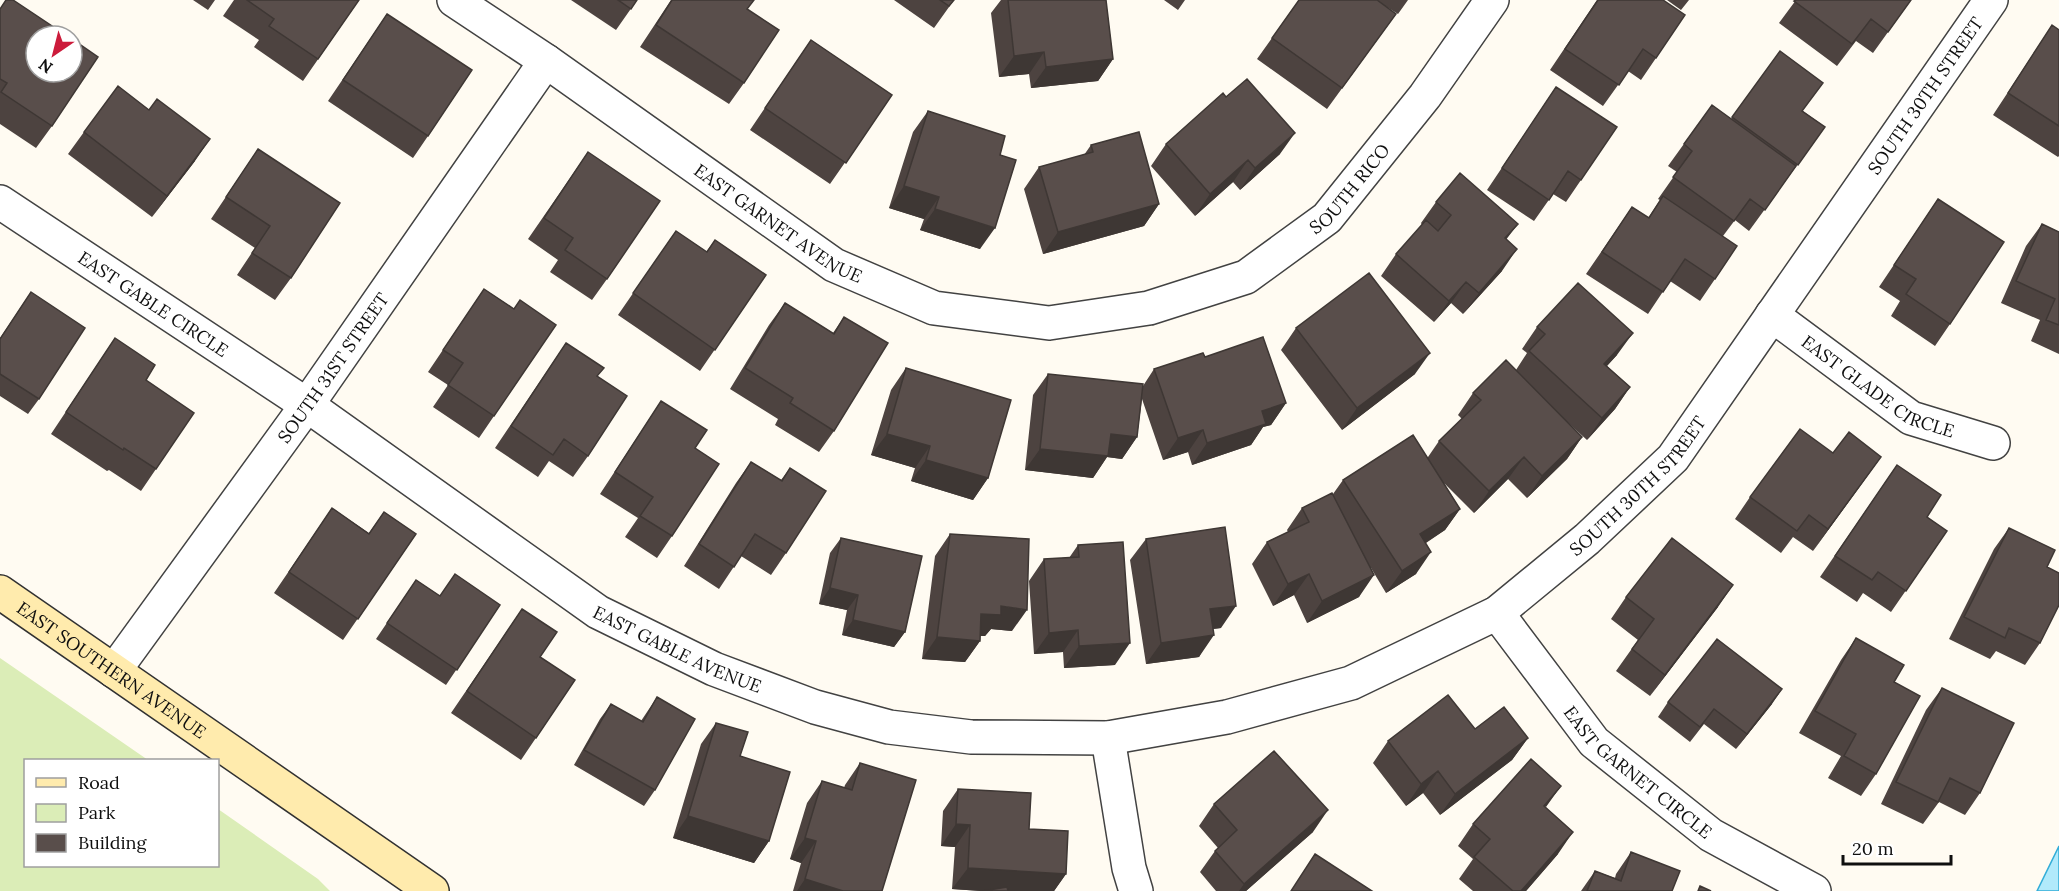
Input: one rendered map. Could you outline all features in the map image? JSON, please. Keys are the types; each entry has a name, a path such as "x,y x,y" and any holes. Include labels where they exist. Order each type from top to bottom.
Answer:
{"main road":[{"name":"EAST SOUTHERN AVENUE","path":"0,592 419,888"}],"street":[{"name":"EAST GARNET AVENUE","path":"454,0 546,61 834,265 934,308 1049,323 1149,308"},
{"name":"SOUTH RICO","path":"1149,308 1246,277 1327,218 1425,96 1492,0"},
{"name":"SOUTH 30TH STREET","path":"1108,738 1227,717 1351,683 1497,613 1587,539 1673,458 1990,0"},
{"name":"SOUTH 31ST STREET","path":"114,671 307,405 546,61"},
{"name":"EAST GABLE CIRCLE","path":"0,202 307,405"},
{"name":"EAST GLADE CIRCLE","path":"1772,315 1911,418 1993,443"},
{"name":"EAST GABLE AVENUE","path":"307,405 598,612 714,669 815,706 889,727 971,737 1108,738"},
{"name":"EAST GARNET CIRCLE","path":"1497,613 1594,742 1711,835 1814,891"},
{"path":"1108,738 1129,868 1136,891"}],"green space":[{"path":"0,658 147,759 24,759 24,867 219,867 219,810 318,879 330,891 0,891"}],"water":[{"path":"2059,846 2059,891 2037,891"}],"building":[{"path":"6,0 13,0 49,24 24,24 24,84 80,84 52,126 1,92 7,83 0,79 0,9"},
{"path":"247,0 359,0 318,59 269,26 274,19"},
{"path":"618,0 637,0 631,9"},
{"path":"672,0 754,0 747,9 779,30 744,83 656,25"},
{"path":"940,0 954,0 949,6"},
{"path":"1008,0 1106,0 1113,59 1046,67 1044,52 1014,56"},
{"path":"1299,0 1377,0 1396,14 1342,88 1272,38"},
{"path":"1598,0 1663,0 1685,15 1656,58 1643,49 1619,85 1565,49"},
{"path":"1911,0 1888,32 1871,19 1852,44 1794,1"},
{"path":"387,14 472,70 428,136 343,80"},
{"path":"2052,25 2059,30 2059,126 2008,93"},
{"path":"811,40 892,95 846,163 765,108"},
{"path":"84,47 98,57 84,78"},
{"path":"1780,51 1823,83 1802,111 1825,127 1798,165 1732,117"},
{"path":"1247,79 1295,133 1255,168 1248,160 1210,194 1166,144 1223,93 1226,97"},
{"path":"118,86 149,110 157,99 210,139 167,196 84,132"},
{"path":"1556,87 1617,127 1581,180 1568,171 1549,200 1502,168"},
{"path":"1712,105 1796,166 1765,210 1750,199 1734,221 1673,177 1692,151 1684,144"},
{"path":"928,111 1005,136 1000,155 1016,160 995,228 935,209 939,197 904,186"},
{"path":"1139,132 1159,204 1058,232 1039,167 1093,152 1091,145"},
{"path":"258,149 340,203 291,278 252,253 270,226 226,197"},
{"path":"588,152 660,201 607,279 565,250 573,238 544,218"},
{"path":"1460,173 1518,224 1505,238 1517,249 1479,293 1466,282 1449,301 1396,254 1426,220 1438,231 1451,215 1436,202"},
{"path":"1663,196 1737,246 1715,279 1685,259 1663,292 1602,252 1632,207 1649,218"},
{"path":"1938,199 2004,242 1950,324 1906,294 1916,279 1894,265"},
{"path":"2042,224 2059,232 2059,325 2046,320 2055,299 2016,281"},
{"path":"676,231 707,252 715,240 766,275 715,350 633,293"},
{"path":"1369,273 1430,353 1357,408 1296,328"},
{"path":"1578,283 1633,333 1604,364 1630,387 1602,418 1529,351 1545,334 1537,327"},
{"path":"484,289 514,309 520,300 556,325 494,416 448,385 463,363 443,350"},
{"path":"31,292 85,328 39,399 0,374 0,339"},
{"path":"785,303 834,334 844,317 888,343 834,431 790,403 793,398 745,368"},
{"path":"1263,337 1286,403 1262,411 1266,424 1207,443 1203,430 1178,438 1154,369 1203,353 1205,357"},
{"path":"115,338 155,365 146,380 194,413 156,469 66,412"},
{"path":"566,343 604,368 597,376 627,396 588,456 564,439 553,455 511,426"},
{"path":"1506,360 1582,437 1542,476 1524,457 1489,491 1439,441 1481,400 1473,393"},
{"path":"906,368 1011,400 988,478 926,460 930,446 887,434"},
{"path":"1048,374 1143,384 1137,437 1111,434 1108,456 1040,449"},
{"path":"661,401 707,430 695,448 719,464 672,536 640,516 653,497 615,472"},
{"path":"1800,429 1833,453 1849,432 1881,457 1828,529 1809,515 1797,531 1750,497"},
{"path":"1413,435 1460,509 1420,534 1431,552 1402,571 1343,480"},
{"path":"751,462 782,481 790,468 826,491 786,553 755,534 734,567 699,544"},
{"path":"1897,465 1941,495 1927,517 1947,531 1906,591 1878,572 1872,580 1835,556"},
{"path":"1332,493 1374,575 1322,601 1309,574 1288,584 1267,542 1309,522 1302,508"},
{"path":"332,508 369,534 384,512 416,534 358,619 289,572"},
{"path":"1225,527 1236,606 1210,609 1214,635 1161,643 1146,539"},
{"path":"2009,528 2055,550 2047,567 2059,573 2059,605 2040,643 2009,628 2005,638 1964,617"},
{"path":"950,534 1029,539 1027,610 1001,606 1001,615 981,614 980,641 937,637"},
{"path":"841,538 922,556 905,632 853,620 858,595 830,588"},
{"path":"1672,538 1733,585 1665,675 1632,649 1654,619 1626,597"},
{"path":"1123,542 1130,643 1079,646 1078,630 1049,633 1044,559 1079,557 1078,545"},
{"path":"455,574 500,605 457,670 387,623 416,580 440,596"},
{"path":"522,609 557,632 540,657 575,680 536,738 467,691"},
{"path":"1856,638 1904,665 1894,682 1920,696 1876,774 1844,756 1856,734 1815,711"},
{"path":"1717,639 1782,689 1747,734 1714,709 1700,727 1668,702"},
{"path":"1942,688 2014,723 1980,793 1950,778 1938,802 1896,782"},
{"path":"1448,695 1475,729 1504,707 1528,738 1455,794 1438,771 1421,784 1388,741"},
{"path":"657,697 695,719 655,790 584,750 611,704 643,722"},
{"path":"716,723 748,732 740,756 790,772 769,841 688,816"},
{"path":"1274,751 1328,810 1244,884 1215,851 1237,830 1214,804"},
{"path":"1531,759 1561,786 1544,806 1573,832 1521,891 1513,891 1474,857 1490,839 1473,824"},
{"path":"860,763 916,780 882,891 843,891 805,879 816,841 805,838 822,781 852,790"},
{"path":"958,789 1031,793 1029,829 1068,831 1066,874 968,868 970,825 956,824"},
{"path":"1631,852 1680,871 1672,891 1587,891 1595,871 1621,881"},
{"path":"1315,854 1372,891 1291,891"},
{"path":"1700,886 1711,891 1698,891"},
{"path":"1007,887 1008,891 983,891"}]}
